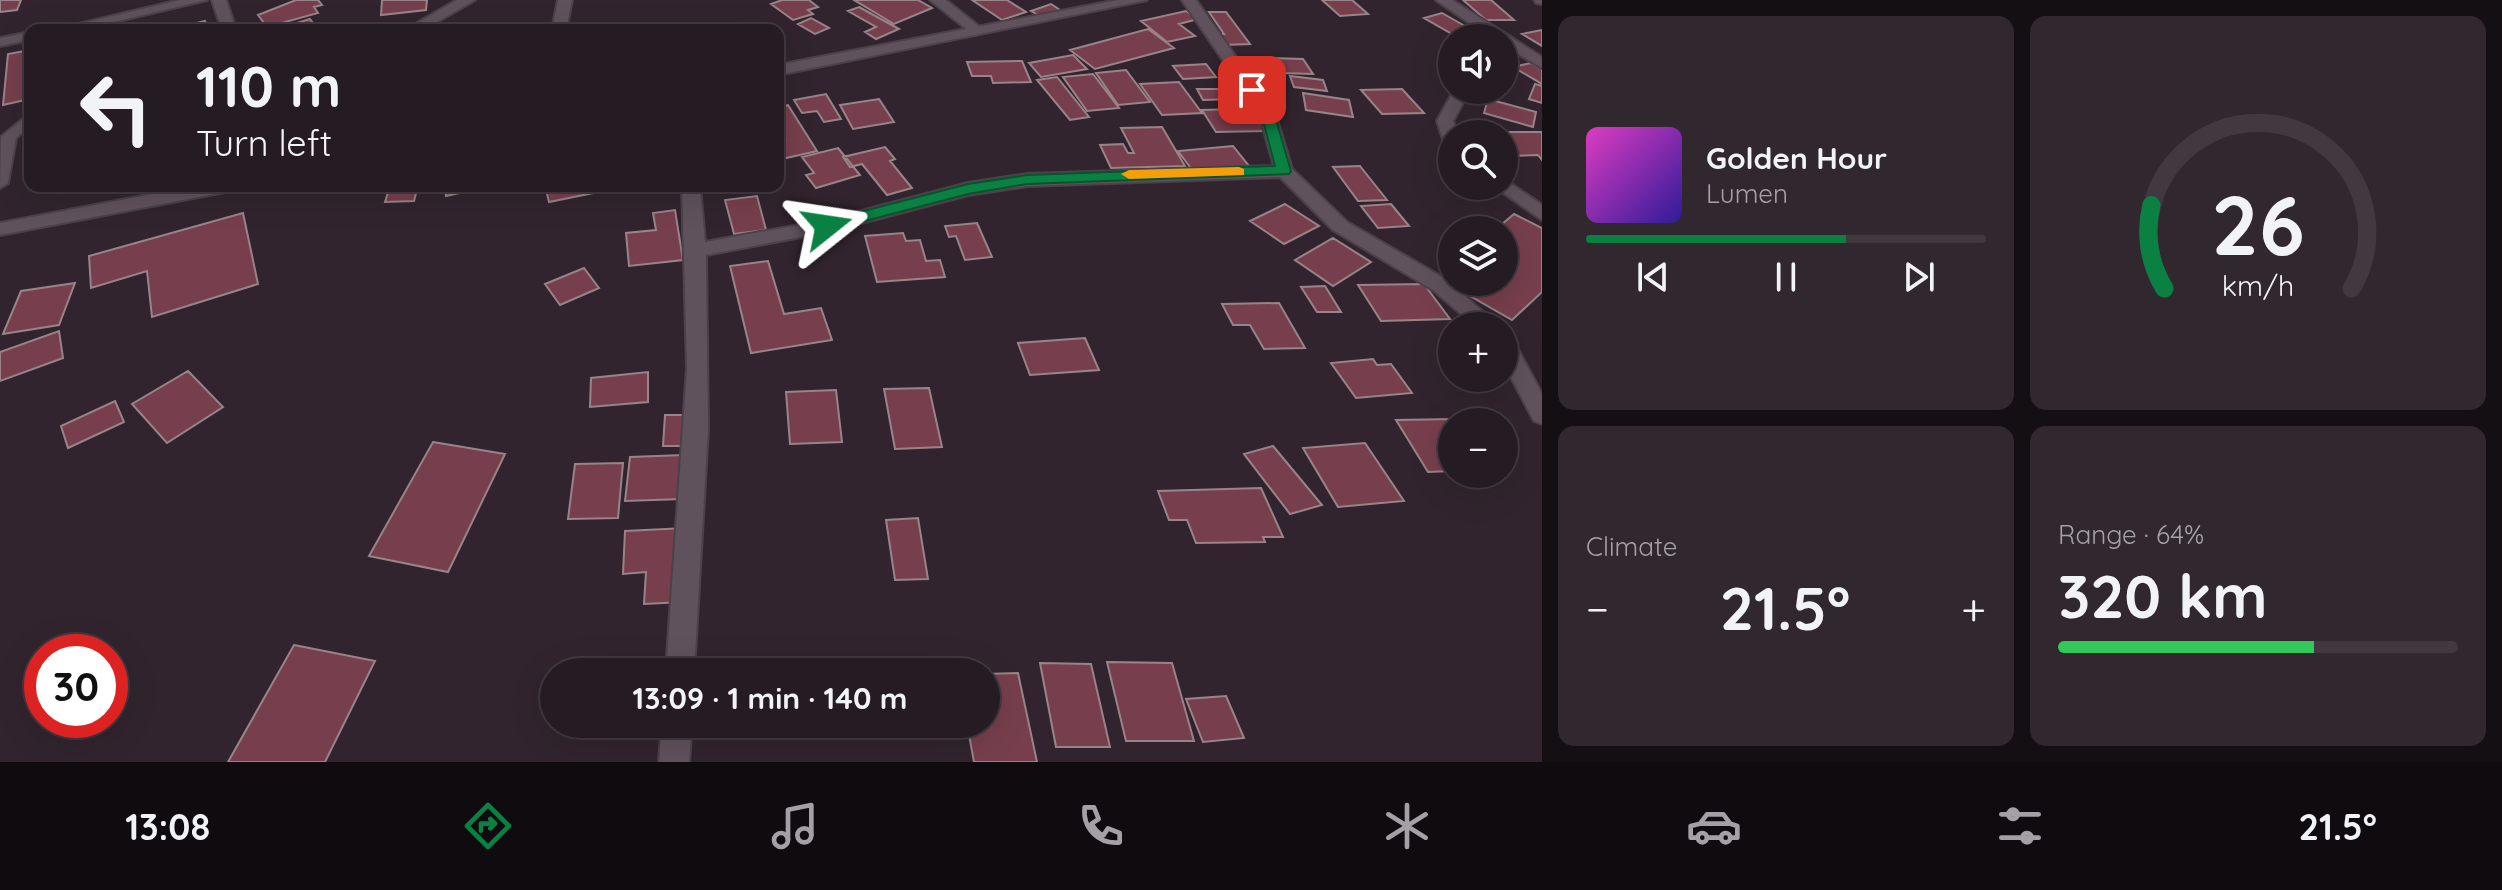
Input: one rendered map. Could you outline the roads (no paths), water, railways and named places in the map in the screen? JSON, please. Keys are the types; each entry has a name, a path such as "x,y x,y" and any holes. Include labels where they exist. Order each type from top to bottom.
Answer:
{"street":[{"path":"88,24 200,0"},
{"path":"219,0 227,24"},
{"path":"423,24 468,0"},
{"path":"560,24 565,0"},
{"path":"937,0 979,32"},
{"path":"784,69 1140,0"},
{"path":"1189,0 1267,113 1284,171 1340,226 1440,285 1472,312"},
{"path":"1443,0 1480,24"},
{"path":"0,42 24,37"},
{"path":"1518,48 1542,63"},
{"path":"698,250 827,226 968,189 1027,180 1284,171"},
{"path":"0,229 194,192"},
{"path":"681,658 698,412 698,250 692,192"},
{"path":"1518,196 1542,214"},
{"path":"1518,370 1542,415"},
{"path":"674,762 676,738"}],"lane":[{"path":"0,183 9,137 24,123"}]}
